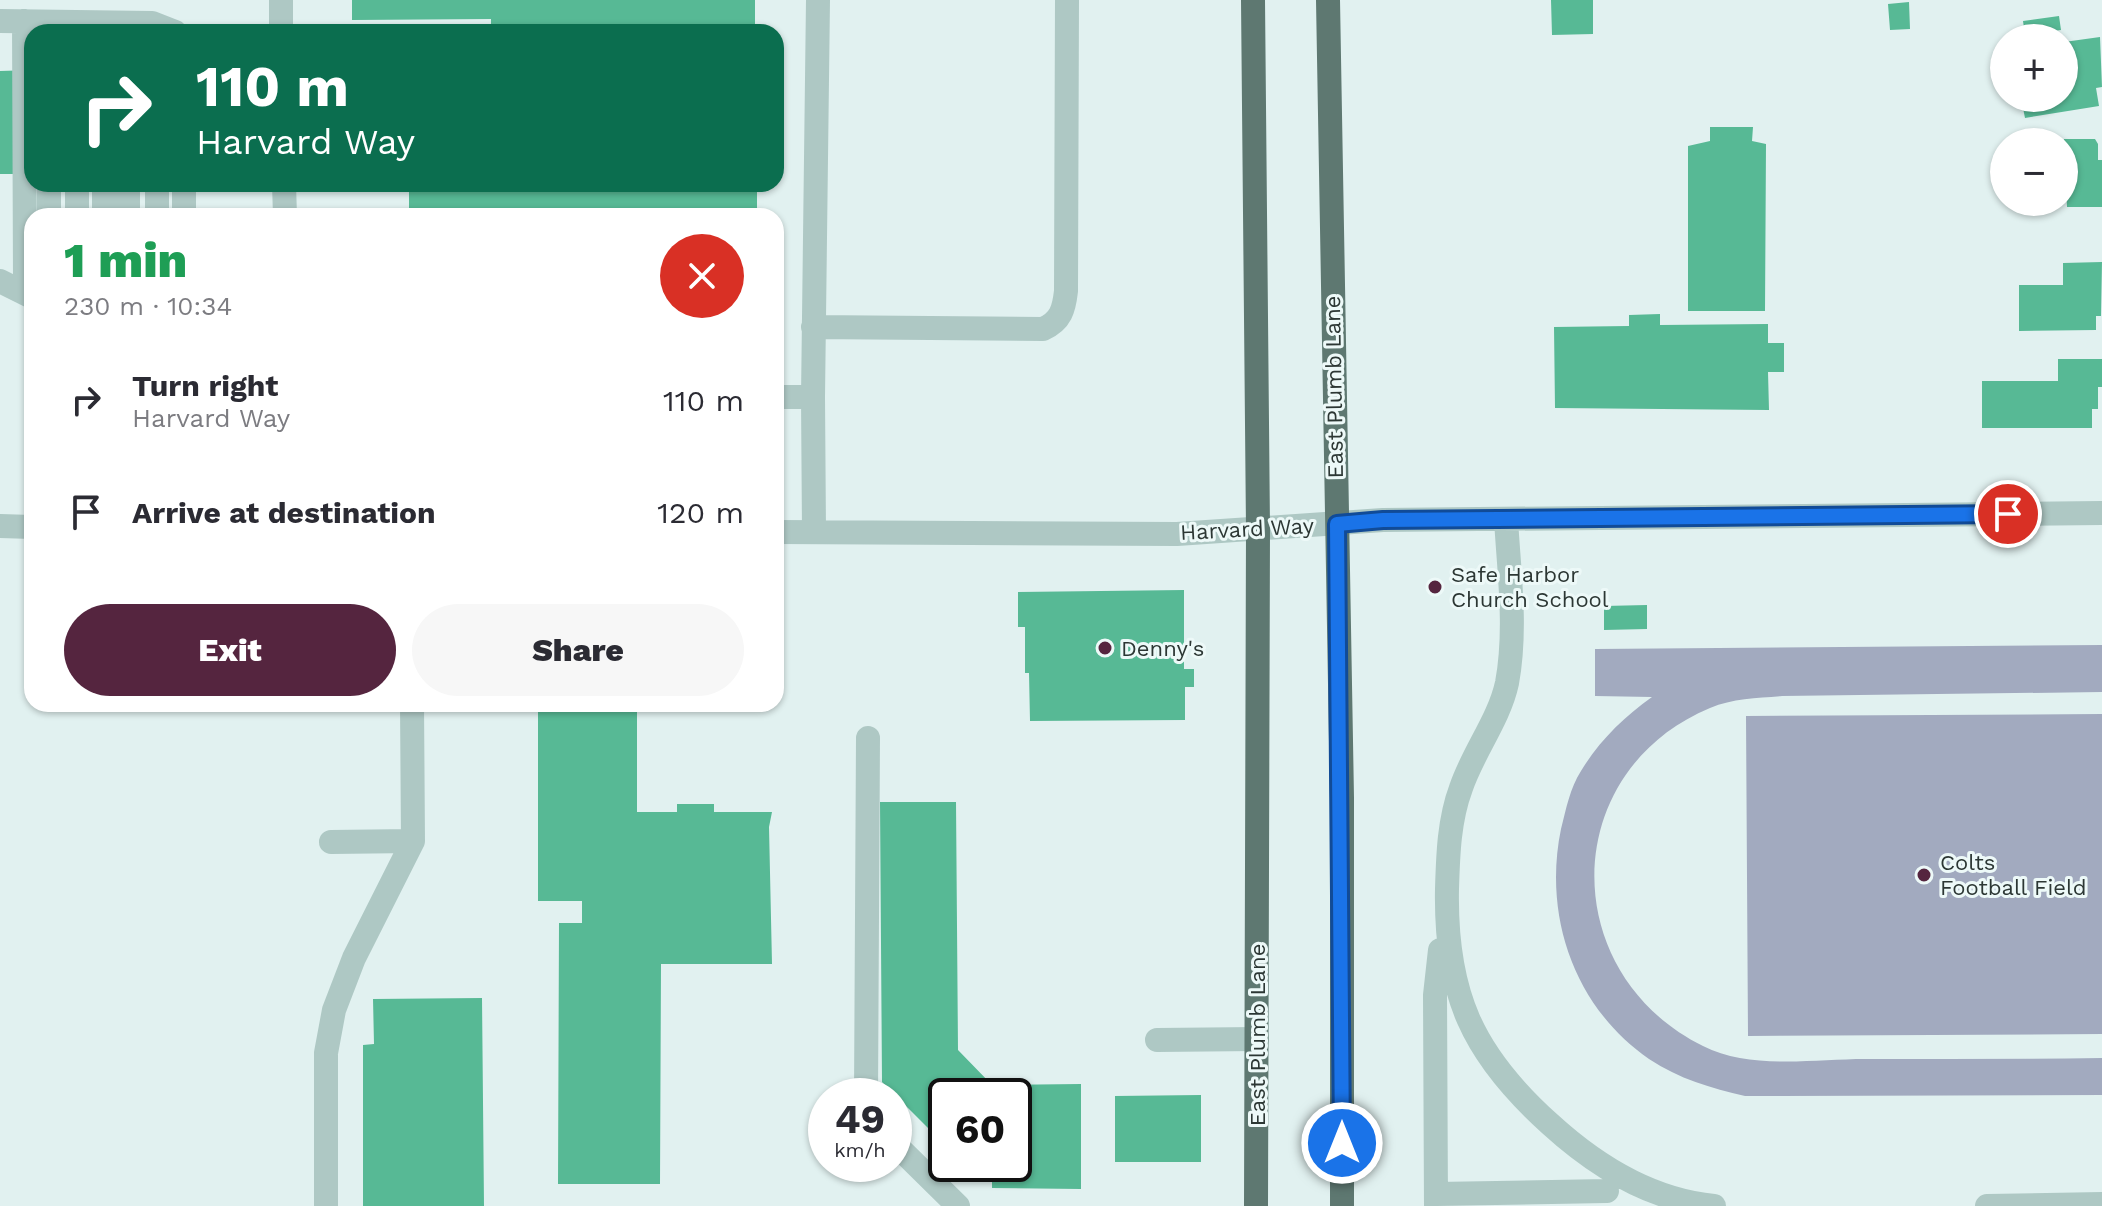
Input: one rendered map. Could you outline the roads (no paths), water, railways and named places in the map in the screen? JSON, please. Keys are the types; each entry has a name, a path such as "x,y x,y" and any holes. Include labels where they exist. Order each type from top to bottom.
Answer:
{"main road":[{"name":"East Plumb Lane","path":"1253,0 1258,529 1256,1206"},
{"name":"East Plumb Lane","path":"1328,0 1342,798 1342,1206"}],"street":[{"path":"281,0 281,24"},
{"path":"814,532 813,327 818,0"},
{"path":"813,327 1043,329 1058,319 1066,291 1067,0"},
{"path":"0,281 24,293"},
{"path":"784,397 813,397"},
{"name":"Harvard Way","path":"784,532 1177,534 1383,520 2102,513"},
{"path":"1506,519 1511,602 1506,685 1461,786 1453,812 1435,995 1436,1200 1522,1200 1632,1184 1685,1204 1714,1206"},
{"path":"0,526 24,527"},
{"path":"326,1206 326,1053 334,1010 354,958 413,841 412,712"},
{"path":"866,1078 868,738"},
{"path":"331,842 413,841"},
{"path":"1447,876 1448,955 1453,983 1478,1037 1520,1096 1572,1144 1607,1189"},
{"path":"1157,1040 1257,1039"},
{"path":"912,1161 958,1206"},
{"path":"1987,1206 2096,1205"}],"place":[{"name":"Safe Harbor Church School","path":"1435,587"},
{"name":"Denny's","path":"1105,648"},
{"name":"Colts Football Field","path":"1924,875"}]}
